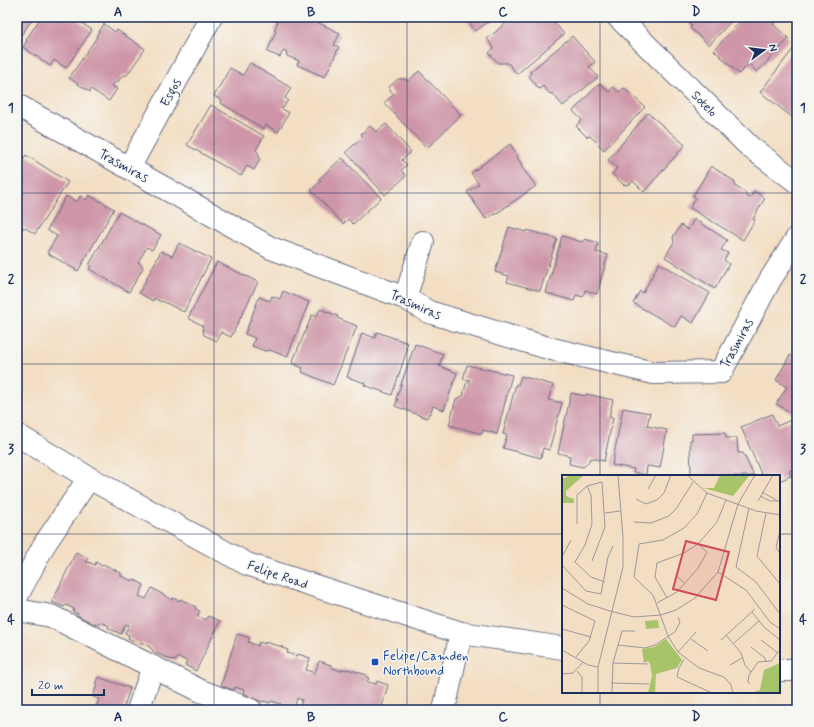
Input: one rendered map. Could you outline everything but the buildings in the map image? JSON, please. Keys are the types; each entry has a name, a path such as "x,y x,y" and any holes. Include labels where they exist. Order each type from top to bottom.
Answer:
{"street":[{"name":"Esgos","path":"129,168 211,17"},
{"name":"Sotelo","path":"618,17 750,147 797,182"},
{"name":"Trasmiras","path":"17,105 271,248 405,298 429,312 555,350 654,373 722,372 770,280 797,238"},
{"path":"405,298 423,242"},
{"name":"Felipe Road","path":"17,435 89,478 247,564 461,633 562,648"},
{"path":"17,596 44,545 89,478"},
{"path":"17,610 51,616 201,691 251,710"},
{"path":"444,710 461,633"},
{"path":"138,710 153,667"},
{"path":"780,670 797,670"}],"place":[{"name":"Felipe/Camden Northbound","path":"375,662"}]}
